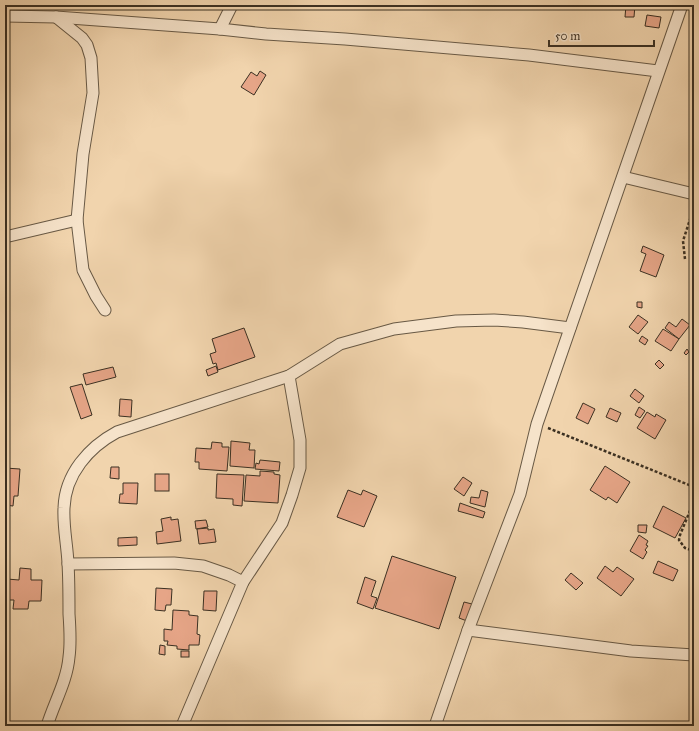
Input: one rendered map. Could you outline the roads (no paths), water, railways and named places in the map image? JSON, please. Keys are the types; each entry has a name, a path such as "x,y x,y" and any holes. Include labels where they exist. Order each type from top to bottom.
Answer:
{"street":[{"path":"220,29 232,5"},
{"path":"435,726 468,630 520,494 537,424 682,5"},
{"path":"5,16 220,29 266,34 345,39 529,55 658,71"},
{"path":"56,18 82,38 91,58 93,93 83,154 77,220 83,270 105,310"},
{"path":"623,177 694,194"},
{"path":"5,237 77,220"},
{"path":"47,726 67,673 70,657 68,564 64,519 65,497 79,464 93,447 105,438 117,432 289,376 340,344 394,329 456,321 494,320 570,328"},
{"path":"182,726 243,582 282,522 292,495 300,468 300,440 289,376"},
{"path":"68,564 174,563 203,566 229,574 243,582"},
{"path":"468,630 631,651 694,655"}]}
